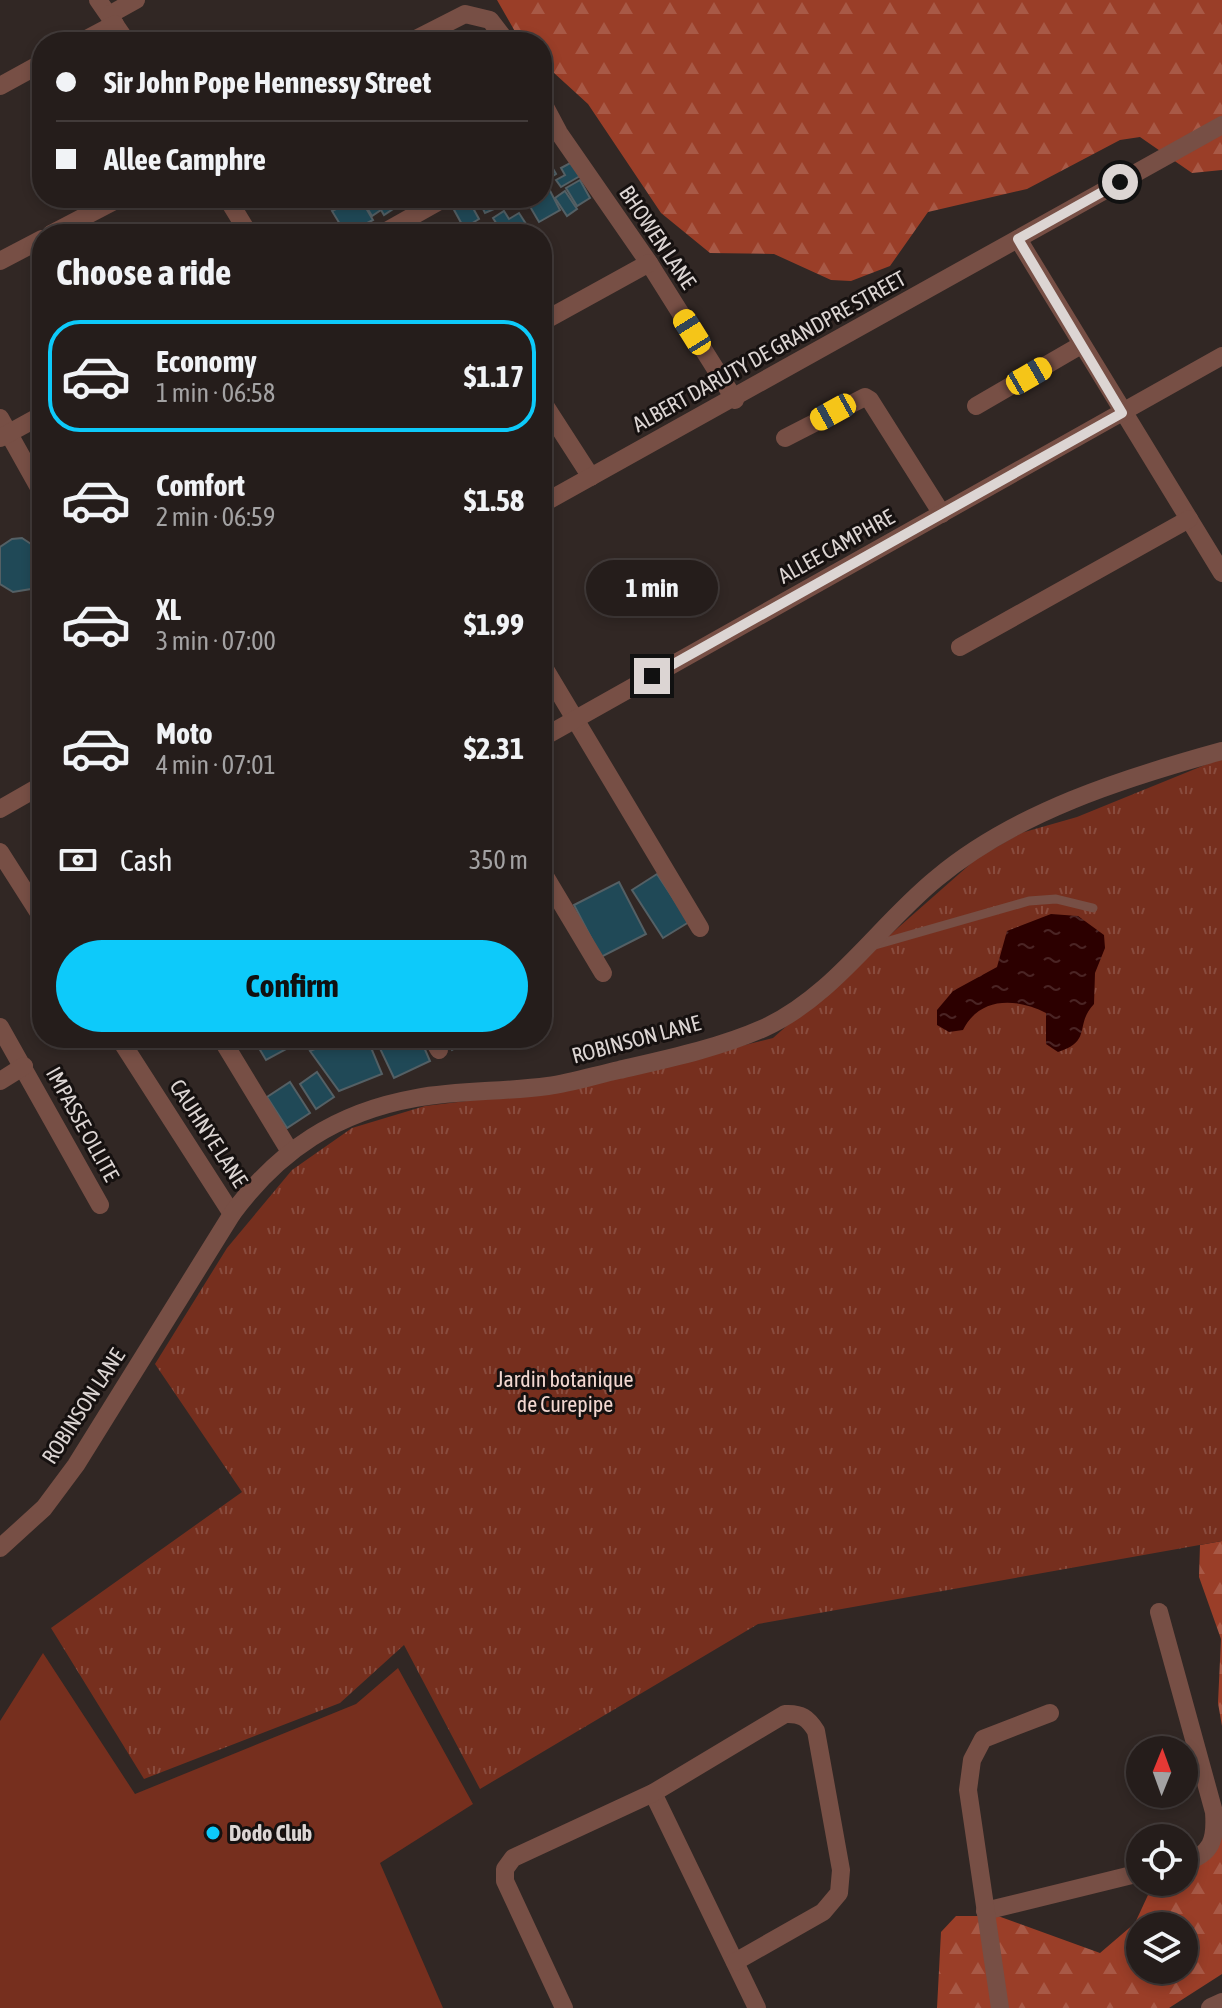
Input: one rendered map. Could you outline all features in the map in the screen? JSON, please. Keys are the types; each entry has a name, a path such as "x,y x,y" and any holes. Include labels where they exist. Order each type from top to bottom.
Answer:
{"street":[{"path":"90,32 107,13 136,0"},
{"path":"107,13 120,32"},
{"path":"430,32 465,14 490,20 499,32"},
{"path":"0,86 32,68"},
{"name":"BHOWEN LANE","path":"552,120 649,263 735,400"},
{"name":"ALBERT DARUTY DE GRANDPRE STREET","path":"552,498 735,400 1222,125"},
{"path":"552,137 559,133"},
{"path":"70,224 101,208"},
{"path":"399,224 427,208"},
{"path":"1018,239 1222,573"},
{"path":"0,261 32,244"},
{"path":"552,316 649,263"},
{"path":"976,406 1081,345"},
{"name":"ALLEE CAMPHRE","path":"552,733 1222,356"},
{"path":"785,438 865,397 870,400 942,514"},
{"path":"552,417 591,477"},
{"path":"32,419 3,430 32,477"},
{"path":"960,647 1189,519"},
{"path":"552,682 700,928"},
{"name":"ROBINSON LANE","path":"0,1548 44,1508 76,1465 232,1214 254,1184 289,1150 336,1124 384,1105 417,1097 551,1086 679,1056 764,1028 828,984 934,880 973,849 1058,808 1157,770 1222,751"},
{"path":"0,809 32,791"},
{"path":"0,852 32,902"},
{"path":"552,888 603,973"},
{"name":"IMPASSE OLLITE","path":"0,1027 100,1205"},
{"name":"CAUHNYE LANE","path":"125,1048 232,1214"},
{"path":"227,1048 289,1150"},
{"name":"IMPASSE OLLITE","path":"0,1081 24,1066"},
{"path":"1159,1612 1214,1812 1216,1833 1211,1847 1198,1858"},
{"path":"1000,2008 968,1790 972,1760 983,1739 1050,1713"},
{"path":"564,2008 505,1881 505,1869 513,1858 653,1793 785,1714 797,1714 809,1720 816,1731 841,1870 839,1893 823,1912 735,1962"},
{"path":"653,1793 757,2008"},
{"path":"985,1911 1126,1876"},
{"path":"1211,2008 1222,2003"}],"lane":[{"path":"867,947 878,947 985,911 1029,901 1056,899 1093,908"}],"green space":[{"path":"497,0 1222,0 1222,170 1192,173 1140,137 1120,140 1027,189 928,212 890,266 851,281 831,280 774,254 710,253 661,213 588,104 552,71 552,32 515,32"},
{"name":"Jardin botanique de Curepipe","path":"1222,758 1222,1541 758,1624 480,1789 404,1645 340,1703 144,1779 51,1628 242,1492 155,1364 227,1248 292,1170 352,1128 425,1106 567,1089 773,1038 976,859 1021,833 1077,817"},
{"path":"1222,1541 1222,1726 1218,1703 1221,1639 1199,1577 1200,1545"},
{"name":"Dodo Club","path":"43,1653 135,1794 356,1704 398,1668 473,1804 380,1863 443,2008 0,2008 0,1721"},
{"path":"1222,1834 1222,1974 1169,2008 937,2008 941,1932 956,1916 998,1916 1100,1953 1126,1931 1126,1984 1198,1984 1198,1912 1140,1912 1148,1896 1198,1896 1198,1855"}],"water":[{"path":"1051,914 1078,916 1104,935 1105,948 1095,973 1094,1004 1076,1043 1058,1052 1046,1044 1046,1013 1011,1003 1000,1003 979,1011 963,1030 949,1032 937,1025 937,1010 953,991 997,967 1007,931"}],"building":[{"path":"572,162 580,176 561,187 556,180 565,175 561,168"},
{"path":"580,180 590,198 577,206 566,188"},
{"path":"565,191 577,209 567,216 555,198"},
{"path":"552,195 560,210 539,222 531,208 552,208"},
{"path":"338,208 366,208 373,220 365,224 340,224 332,211"},
{"path":"367,208 394,208 384,215 381,210 372,216"},
{"path":"453,208 473,208 479,219 471,224 462,224"},
{"path":"504,211 509,219 519,213 526,224 497,224 493,218"},
{"path":"22,538 32,545 31,589 13,592 0,584 0,547 12,539"},
{"path":"657,874 689,922 663,938 632,890"},
{"path":"619,882 646,934 601,957 574,905"},
{"path":"259,1048 288,1048 266,1060"},
{"path":"317,1048 371,1048 382,1074 339,1091 310,1051"},
{"path":"380,1048 424,1048 430,1061 394,1078"},
{"path":"317,1072 334,1097 316,1109 300,1084"},
{"path":"290,1082 310,1113 287,1128 267,1097"}],"place":[{"name":"Dodo Club","path":"213,1833"}],"route":[{"path":"652,676 1122,413 1018,239 1120,182"}]}
